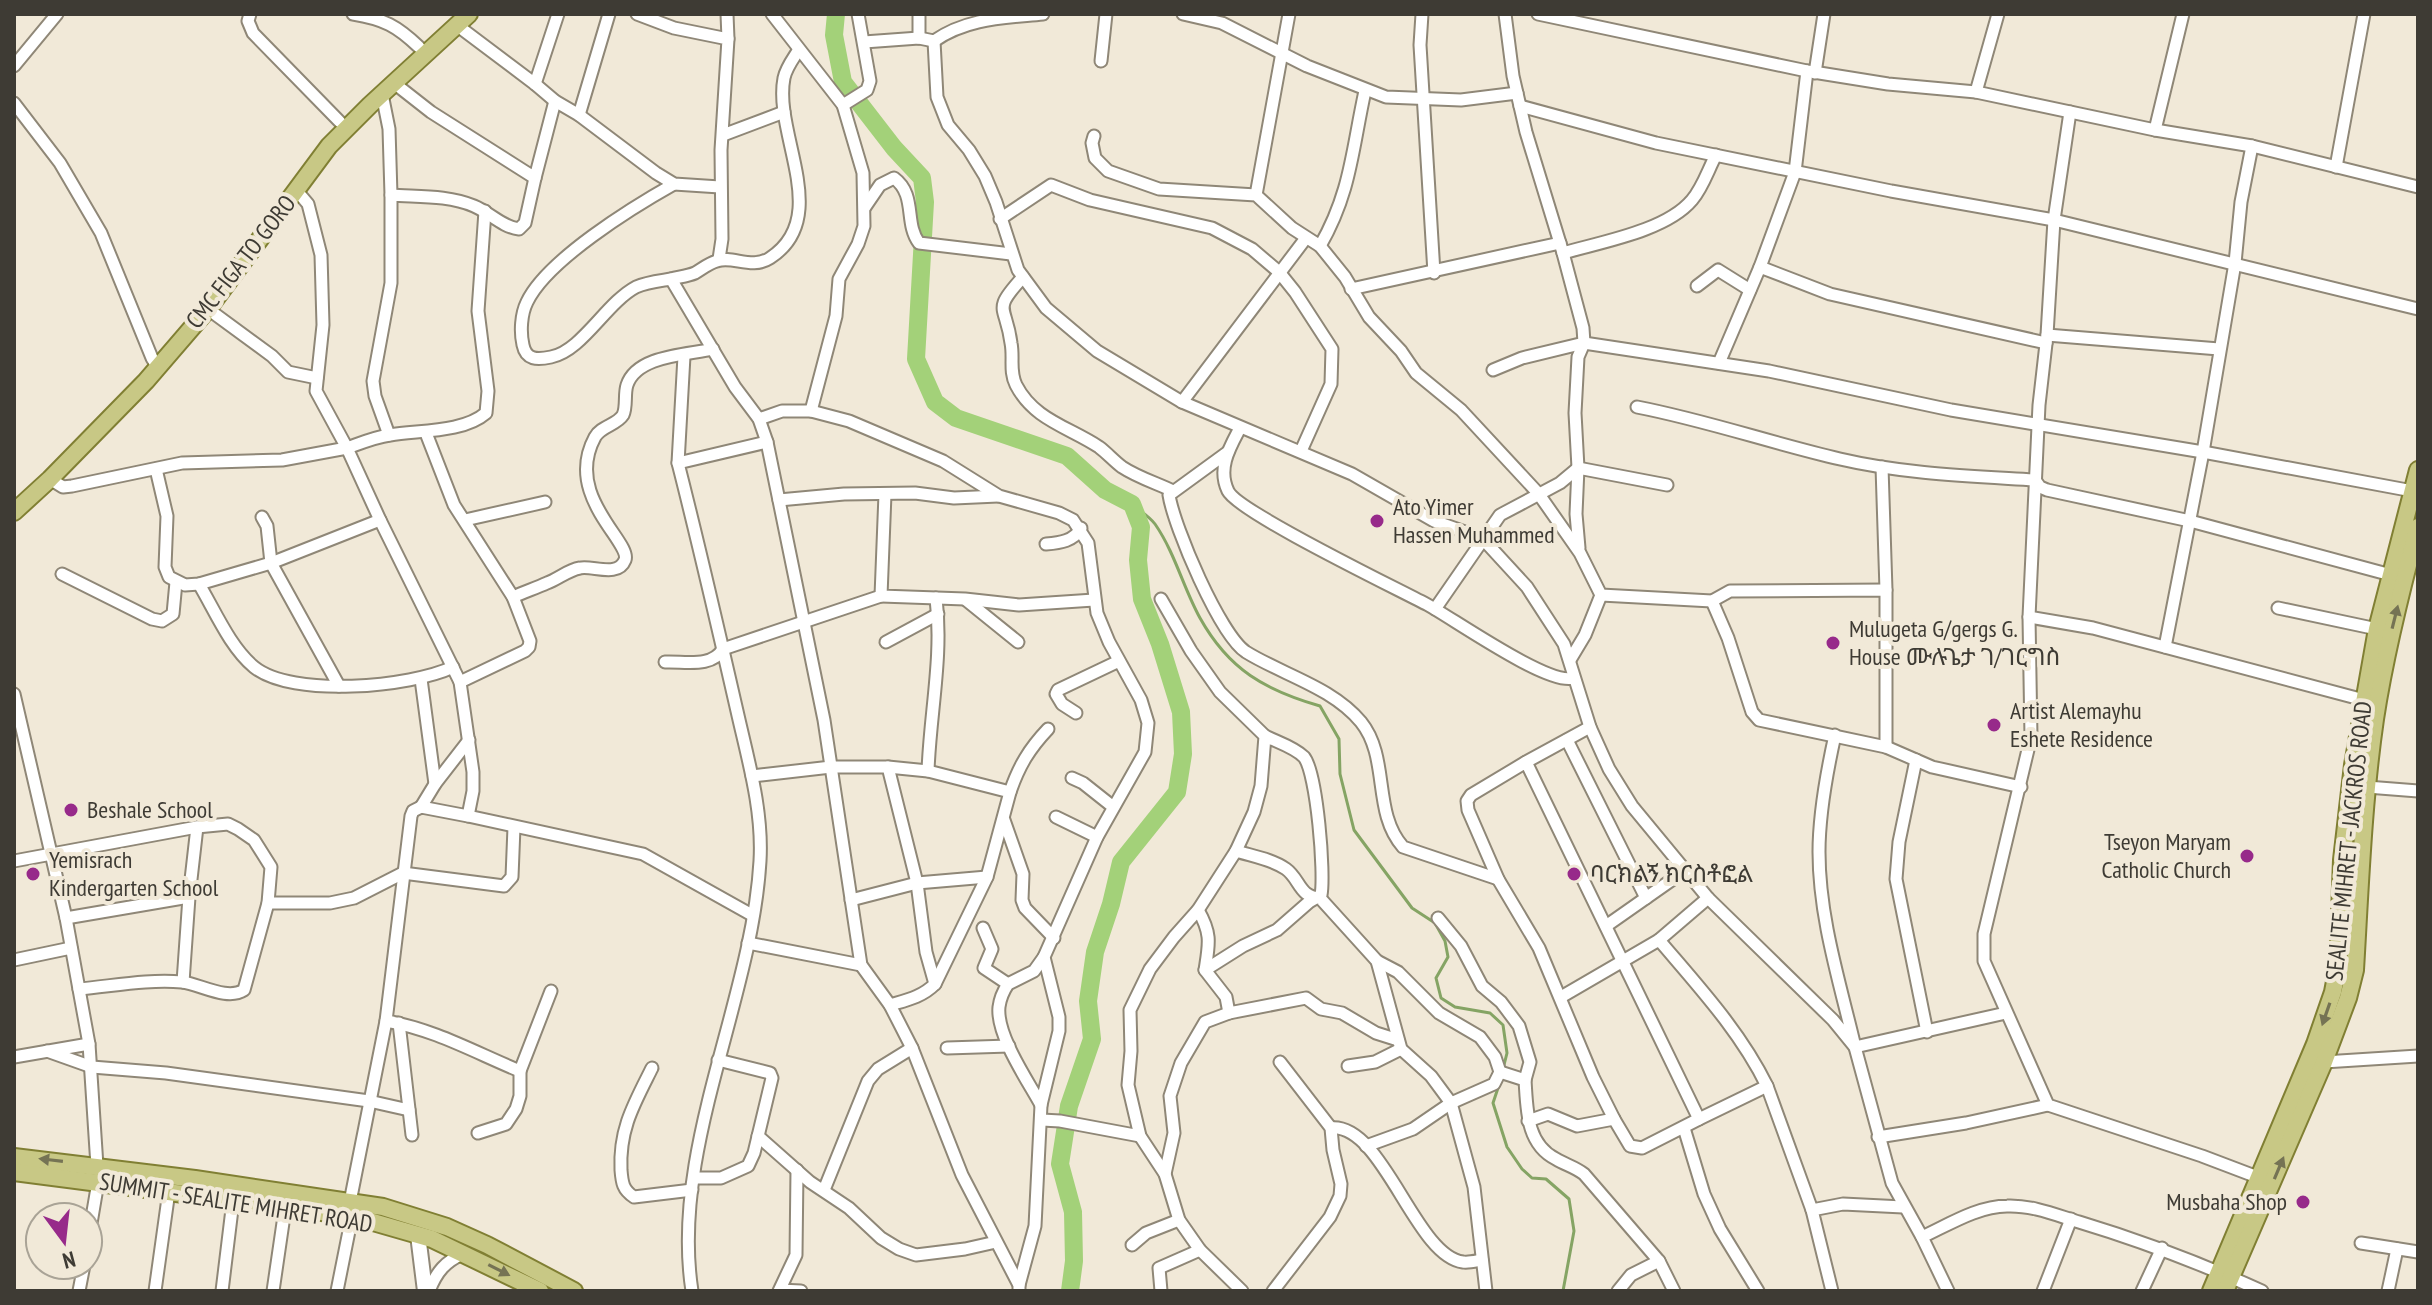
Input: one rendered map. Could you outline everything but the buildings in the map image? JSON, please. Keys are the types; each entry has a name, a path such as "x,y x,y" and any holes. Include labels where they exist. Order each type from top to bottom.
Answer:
{"main road":[{"path":"14,501 154,362 340,122 419,47 460,18"},
{"name":"CMC FIGA TO GORO","path":"14,512 50,479 154,362 208,309 329,146 460,18"},
{"name":"SEALITE MIHRET - JACKROS ROAD","path":"2211,1291 2226,1280 2260,1178 2333,992 2338,966 2342,860 2353,765 2377,629 2415,492 2418,470"},
{"path":"2226,1280 2324,1062 2348,998 2355,970 2367,787 2387,652 2418,527"},
{"path":"2342,860 2361,861"},
{"path":"14,1157 98,1174 351,1209 383,1207 447,1227 574,1291"},
{"name":"SUMMIT - SEALITE MIHRET ROAD","path":"14,1172 98,1174 169,1191 285,1209 351,1209 464,1253 540,1291"}],"street":[{"path":"14,66 57,14"},
{"path":"250,14 248,21 253,33 340,122"},
{"path":"353,14 379,18 400,30 419,47"},
{"path":"535,84 558,14"},
{"path":"579,115 609,14"},
{"path":"637,14 674,28 728,39"},
{"path":"674,28 676,14"},
{"path":"719,259 727,14"},
{"path":"772,14 798,51 848,102 863,173 864,226 839,279 836,316 811,411"},
{"path":"848,102 867,90 870,81 858,14"},
{"path":"919,14 919,38"},
{"path":"864,42 919,38 934,41 970,23 1043,14"},
{"path":"1101,61 1106,14"},
{"path":"1183,14 1222,23 1283,54 1365,91 1386,97 1424,100 1487,98 1517,93"},
{"path":"1256,195 1289,14"},
{"path":"1422,14 1420,45 1434,273"},
{"path":"1505,14 1520,106 1583,328 1584,343 1578,357 1575,413 1578,468 1576,514 1580,553"},
{"path":"1538,14 1811,72 1888,84 1976,92 2155,130 2252,146 2418,187"},
{"path":"1719,363 1760,267 1795,172 1824,14"},
{"path":"1976,92 1998,14"},
{"path":"2155,130 2183,14"},
{"path":"2336,167 2364,14"},
{"path":"460,18 555,101 579,115 656,173 674,184 720,187"},
{"path":"934,41 937,97 948,125 985,176 1011,254 1023,277 1046,308 1097,351 1182,402 1352,474 1434,521 1482,538 1527,587 1550,620 1570,660 1590,727 1609,769 1632,806 1683,872 1833,1020 1855,1047"},
{"path":"674,184 641,202 578,247 533,292 523,314 521,337 524,352 536,359 565,352 620,298 636,287 694,273 719,259 746,264 769,259 790,239 799,211 799,195 784,112 784,80 798,51"},
{"path":"389,435 373,381 391,283 388,89 431,112 535,178"},
{"path":"1320,246 1337,217 1348,184 1365,91"},
{"path":"391,195 448,199 472,205 509,226 523,227 555,101"},
{"path":"14,103 60,163 101,233 154,362"},
{"path":"1520,106 1617,134 1795,172 2054,220 2418,309"},
{"path":"723,135 784,112"},
{"path":"2048,1105 1984,961 1984,934 2021,787 2032,723 2029,617 2039,405 2054,220 2070,112"},
{"path":"1094,136 1093,151 1099,164 1108,171 1145,186 1183,193 1256,195 1331,257 1369,317 1401,351 1416,373 1461,410 1538,493 1580,553 1601,595 1585,635 1570,660"},
{"path":"2165,647 2203,452 2252,146"},
{"path":"1351,289 1641,230 1680,211 1699,190 1716,155"},
{"path":"864,208 880,185 894,178 906,190 911,224 919,243 1011,254"},
{"path":"1000,219 1051,185 1090,200 1212,228 1252,249 1279,272 1332,349 1331,384 1301,451"},
{"path":"297,191 308,204 321,255 323,325 316,391 347,448 460,682 473,791 468,816"},
{"path":"50,479 63,487 182,463 282,460 347,448 389,435 426,433 479,420 486,413 488,391 478,311 485,211"},
{"path":"1182,402 1306,238"},
{"path":"1760,267 1830,294 2046,339 2219,349"},
{"path":"1697,286 1718,270 1750,290"},
{"path":"1023,277 1003,300 1001,307 1012,345 1010,366 1018,389 1039,413 1057,426 1100,448 1131,472 1173,491"},
{"path":"671,279 735,387 759,419 767,442 831,767 861,965 890,1005 912,1048 962,1175 1019,1288"},
{"path":"208,309 272,356 288,372 317,378"},
{"path":"1493,370 1522,358 1584,343 1769,371 1951,410 2203,452 2415,492"},
{"path":"513,597 579,568 609,569 624,562 625,552 598,512 588,489 585,473 595,436 625,412 626,386 632,375 654,360 713,349"},
{"path":"684,356 678,463 752,776 758,809 760,860 748,943 718,1060 693,1184 689,1269 692,1291"},
{"path":"1637,407 1679,415 1842,460 1930,474 2035,480"},
{"path":"759,419 782,411 811,411 849,421 943,461 999,496 1073,520 1088,543 1094,600 1102,627 1141,700 1148,723 1148,738 1145,752 1097,837 1044,957 1034,971 1008,984 999,1006 1000,1020 1009,1046 1041,1105"},
{"path":"1240,428 1224,466 1225,479 1233,497 1271,522 1435,609 1554,677 1566,681 1573,678"},
{"path":"426,433 454,505 513,597 530,641 529,647 460,682"},
{"path":"678,463 767,442"},
{"path":"1228,452 1173,491 1169,498 1188,551 1232,639 1243,650 1324,692 1360,721 1370,737 1376,757 1387,820 1394,837 1410,851 1498,879"},
{"path":"1882,467 1886,747"},
{"path":"1435,609 1500,515 1560,483 1578,468"},
{"path":"1578,468 1667,485"},
{"path":"156,469 167,516 165,567 169,577 185,585 199,584 271,563 380,520"},
{"path":"2035,480 2047,490 2190,521 2391,575"},
{"path":"779,500 844,494 915,493 954,498 999,496"},
{"path":"881,596 885,494"},
{"path":"465,520 545,502"},
{"path":"262,517 267,526 271,563 339,686"},
{"path":"1046,544 1070,539 1081,528"},
{"path":"62,574 152,619 162,621 173,614 176,582"},
{"path":"199,584 239,650 253,666 271,678 339,686 389,684 421,679 453,667"},
{"path":"1601,595 1712,601 1730,591 1886,590"},
{"path":"665,662 711,661 719,657 723,649 881,596 965,599 1019,605 1094,600"},
{"path":"928,771 929,729 939,662 936,598"},
{"path":"965,599 1018,642"},
{"path":"1161,599 1191,651 1220,692 1265,736 1297,751 1306,759 1318,825 1323,888 1320,898"},
{"path":"1712,601 1728,638 1752,712 1759,720 1886,747 1932,767 2021,787"},
{"path":"2278,608 2377,629"},
{"path":"886,642 938,614"},
{"path":"2029,617 2093,628 2364,700"},
{"path":"1076,713 1062,704 1056,694 1058,690 1119,661"},
{"path":"421,679 435,784"},
{"path":"14,694 66,918 89,1044 98,1174 94,1201"},
{"path":"1590,727 1498,776 1467,801 1498,879 1539,948 1593,1077 1630,1146 1636,1149 1767,1086"},
{"path":"890,1005 913,999 935,984 987,877 1019,765 1048,729"},
{"path":"1835,735 1819,851 1824,910 1855,1047 1892,1183 1948,1291"},
{"path":"1242,1291 1200,1250 1179,1220 1165,1174 1140,1136 1128,1085 1130,1010 1150,969 1198,910 1236,851 1254,812 1261,786 1265,736"},
{"path":"337,1291 369,1101 392,1022 403,873 411,816 421,807 469,740"},
{"path":"1567,740 1646,898"},
{"path":"1916,760 1899,842 1896,879 1927,1032"},
{"path":"1526,762 1699,1119"},
{"path":"752,776 831,767 888,767 928,771 1010,792"},
{"path":"888,767 917,883 926,952 935,984"},
{"path":"1072,778 1112,806"},
{"path":"2367,787 2418,791"},
{"path":"421,807 643,854 752,915"},
{"path":"1056,817 1097,837"},
{"path":"1004,820 1023,874 1022,900 1025,908 1054,938"},
{"path":"14,861 228,824 254,840 271,867 268,903 244,990 233,994 183,982 146,982 79,989"},
{"path":"183,982 197,827"},
{"path":"268,903 330,903 354,898 403,873 504,886 512,877 514,827"},
{"path":"1236,851 1282,866 1292,873 1299,888 1309,897 1320,898 1377,961 1398,972 1439,1013 1480,1037 1495,1057 1500,1072 1494,1084 1451,1103 1413,1129 1366,1146"},
{"path":"1606,926 1683,872"},
{"path":"851,900 917,883 987,877"},
{"path":"66,918 189,897"},
{"path":"1205,970 1243,946 1277,930 1309,902 1320,898"},
{"path":"1561,997 1659,940 1708,898"},
{"path":"1198,910 1208,928 1205,970 1226,997 1229,1013"},
{"path":"1438,918 1461,946 1482,986 1501,1002 1519,1026 1530,1062 1519,1078 1528,1121 1537,1143 1555,1159 1584,1174 1659,1261 1674,1291"},
{"path":"983,928 992,949 984,968 1008,984"},
{"path":"1659,940 1724,1018 1767,1086 1812,1210 1832,1291"},
{"path":"748,943 861,965"},
{"path":"14,960 71,948"},
{"path":"1019,1288 1035,1226 1041,1105 1059,1031 1059,1017 1044,957"},
{"path":"1377,961 1399,1044"},
{"path":"478,1133 506,1124 511,1117 520,1096 520,1071 551,991"},
{"path":"1165,1174 1174,1133 1170,1096 1181,1063 1205,1022 1229,1013 1306,998 1321,1009 1342,1013 1399,1044 1431,1076 1451,1103 1474,1187 1486,1291"},
{"path":"1855,1047 2006,1013"},
{"path":"392,1022 436,1033 472,1052 520,1071"},
{"path":"392,1022 412,1135"},
{"path":"14,1057 89,1044"},
{"path":"1348,1066 1375,1062 1399,1044"},
{"path":"947,1048 1009,1046"},
{"path":"824,1190 868,1081 878,1069 912,1048"},
{"path":"47,1051 92,1067 166,1073 369,1101 409,1110"},
{"path":"2324,1062 2418,1056"},
{"path":"652,1068 622,1133 622,1182 626,1192 634,1197 721,1178 748,1166 772,1078 770,1073 718,1060"},
{"path":"1273,1291 1330,1217 1340,1196 1341,1184 1331,1128 1280,1062"},
{"path":"1500,1072 1519,1078"},
{"path":"1878,1137 1966,1123 2048,1105 2260,1178"},
{"path":"1528,1121 1548,1114 1577,1126 1614,1119"},
{"path":"1042,1120 1140,1136"},
{"path":"1331,1128 1342,1127 1355,1134 1366,1146 1422,1229 1442,1250 1463,1262 1482,1260"},
{"path":"1684,1128 1704,1194 1720,1229 1758,1291"},
{"path":"758,1136 797,1170 849,1208 881,1238 916,1255 996,1242"},
{"path":"797,1170 796,1255 780,1290 801,1291"},
{"path":"155,1291 169,1191"},
{"path":"222,1291 233,1201"},
{"path":"1812,1210 1843,1204 1903,1207"},
{"path":"1922,1237 1977,1212 2005,1205 2026,1207 2162,1248 2226,1280 2262,1291"},
{"path":"273,1291 285,1209"},
{"path":"2043,1291 2071,1219"},
{"path":"1132,1245 1146,1233 1179,1220"},
{"path":"418,1235 427,1291"},
{"path":"2361,1243 2418,1252"},
{"path":"2142,1291 2162,1248"},
{"path":"2388,1291 2397,1249"},
{"path":"1161,1291 1159,1268 1200,1250"},
{"path":"427,1291 437,1272 449,1260 464,1253"},
{"path":"1618,1291 1631,1275 1659,1261"}],"waterway":[{"path":"836,14 834,35 843,82 894,148 922,178 925,202 916,359 935,402 956,418 1067,456 1105,490 1132,504 1141,527 1138,560 1142,599 1181,712 1183,754 1177,792 1121,862 1095,952 1088,1001 1092,1039 1069,1106 1060,1164 1073,1212 1074,1261 1070,1291"},
{"path":"1132,504 1153,521 1162,535 1200,618 1223,651 1250,676 1282,693 1320,706 1339,739 1340,774 1354,830 1412,908 1435,923 1445,941 1448,957 1436,978 1441,998 1455,1007 1490,1013 1503,1025 1507,1053 1503,1069"},
{"path":"1499,1085 1493,1103 1507,1147 1532,1178 1546,1179 1569,1199 1574,1231 1563,1291"}],"place":[{"name":"Ato Yimer Hassen Muhammed","path":"1377,521"},
{"name":"Mulugeta G/gergs G. House ሙሉጌታ ገ/ገርግስ","path":"1833,643"},
{"name":"Artist Alemayhu Eshete Residence","path":"1994,725"},
{"name":"Beshale School","path":"71,810"},
{"name":"Tseyon Maryam Catholic Church","path":"2247,856"},
{"name":"Yemisrach Kindergarten School","path":"33,874"},
{"name":"ባርክልኝ ክርስቶፎል","path":"1574,874"},
{"name":"Musbaha Shop","path":"2303,1202"}]}
